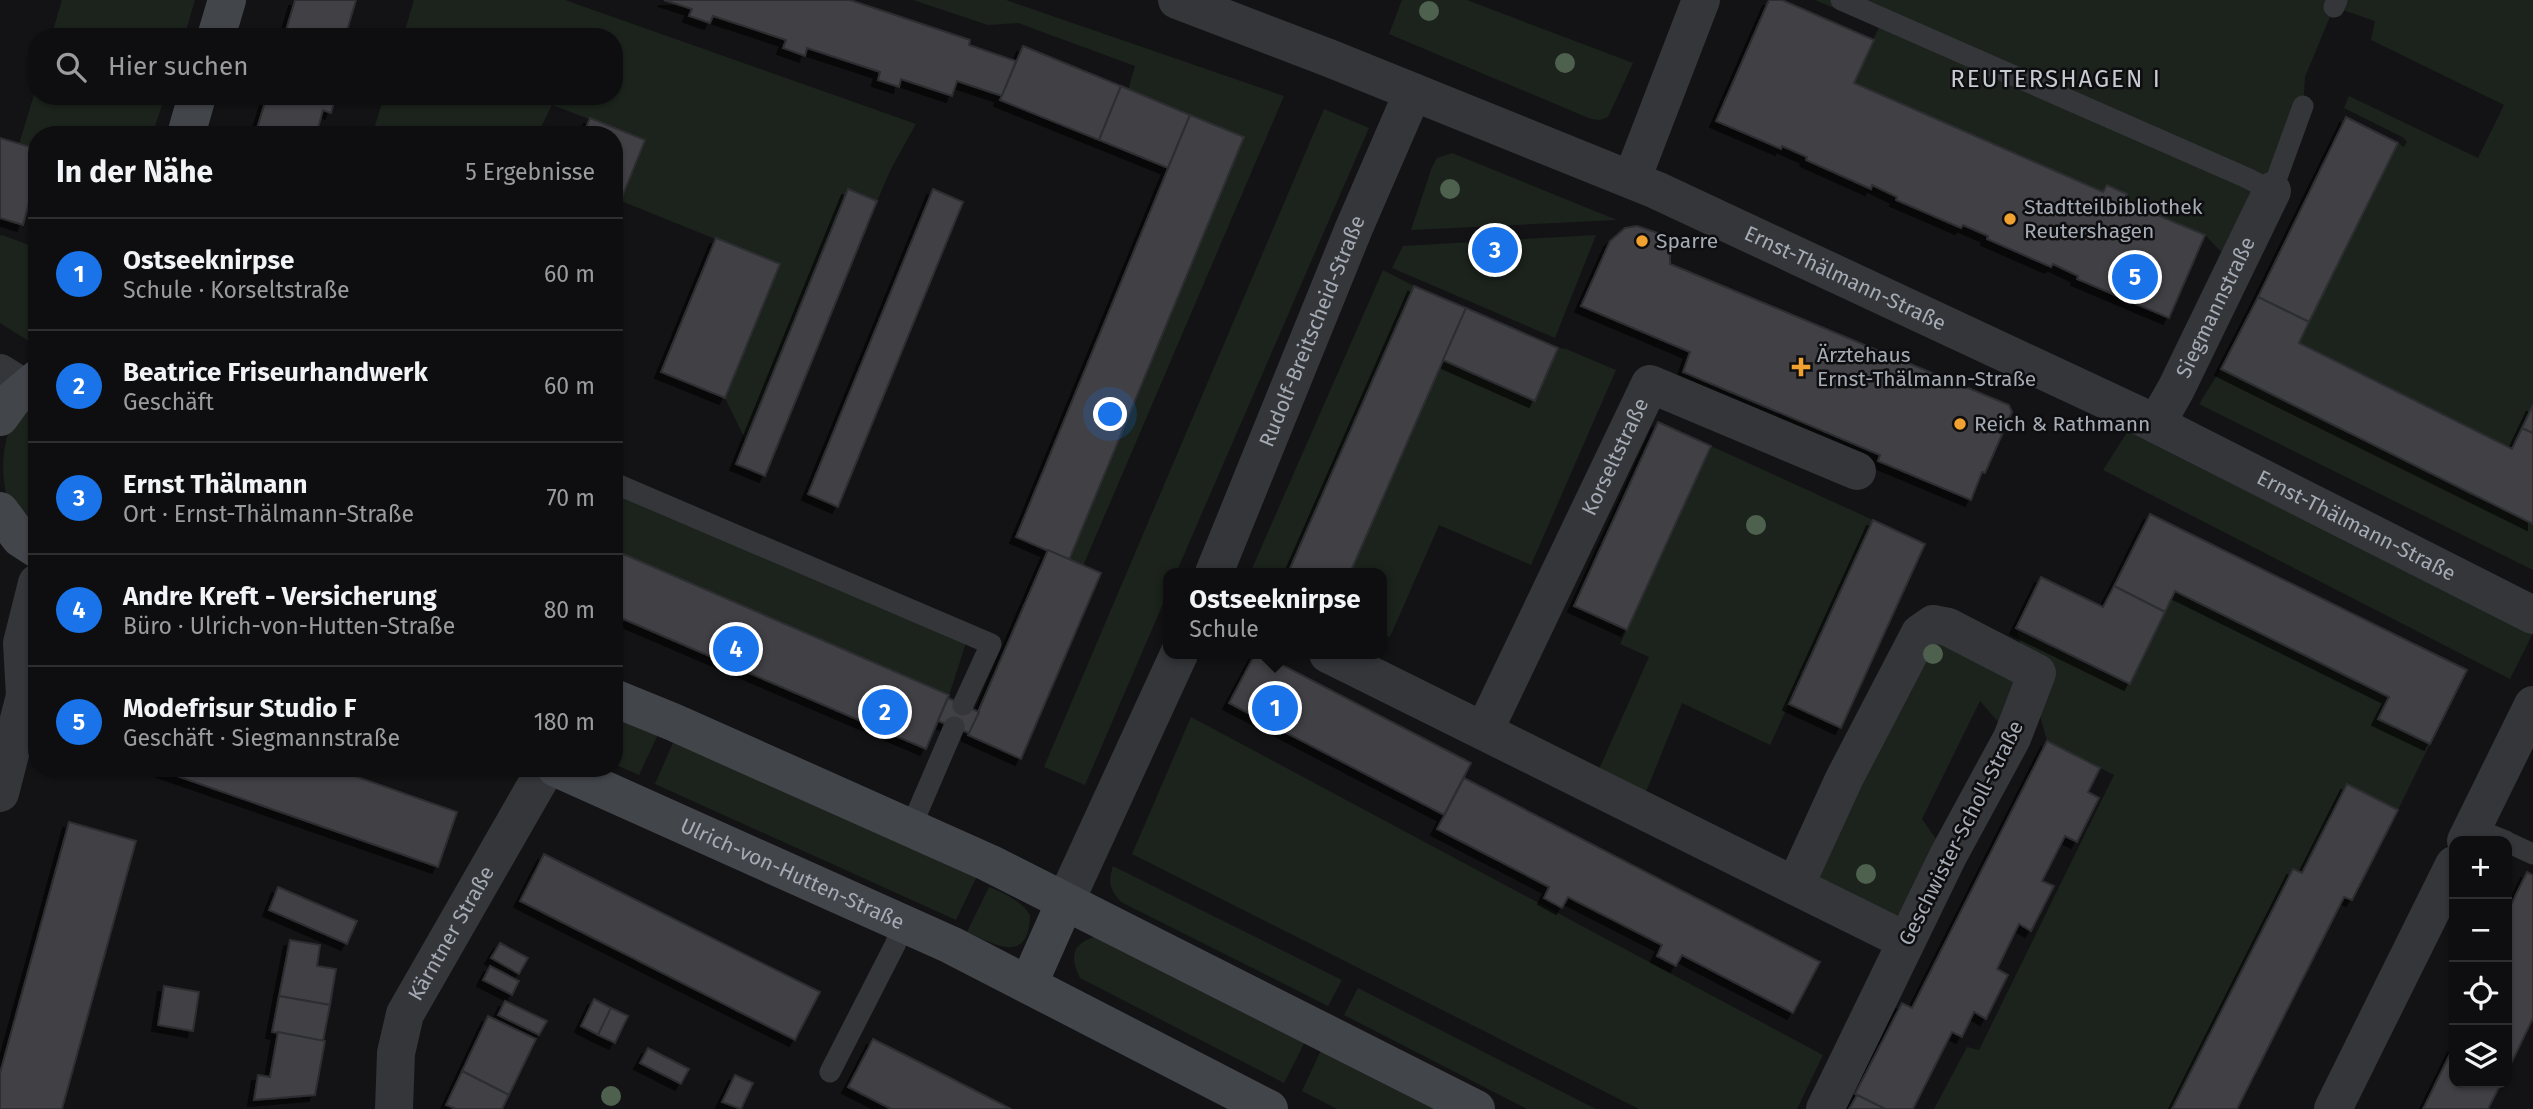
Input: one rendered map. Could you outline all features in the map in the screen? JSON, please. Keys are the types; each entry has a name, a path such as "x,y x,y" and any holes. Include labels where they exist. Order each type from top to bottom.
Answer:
{"street":[{"path":"219,28 227,0"},
{"path":"1632,179 1701,0"},
{"name":"Ernst-Thälmann-Straße","path":"1200,4 1632,179 2156,424 2533,615"},
{"name":"Rudolf-Breitscheid-Straße","path":"1216,568 1354,228 1413,92"},
{"path":"189,126 194,105"},
{"name":"Siegmannstraße","path":"2156,424 2176,389 2272,191"},
{"path":"0,417 20,380"},
{"name":"Korseltstraße","path":"1484,732 1650,384 1857,471"},
{"path":"0,512 20,538 28,543"},
{"path":"28,619 22,643 28,673"},
{"name":"Geschwister-Scholl-Straße","path":"1795,886 1844,779 1920,633 1933,624 1948,627 2037,673 2012,738 1948,856 1826,1108"},
{"path":"1029,983 1177,659"},
{"path":"1338,659 1906,941"},
{"path":"0,793 28,698"},
{"path":"623,702 989,863 1476,1109"},
{"path":"2489,836 2533,705"},
{"name":"Kärntner Straße","path":"394,1109 396,1053 405,1014 541,777"},
{"name":"Ulrich-von-Hutten-Straße","path":"576,777 951,945 1029,983 1228,1100 1269,1109"},
{"path":"2333,1109 2449,875"}],"lane":[{"path":"1841,0 2272,191 2303,106"},
{"path":"623,487 991,644 963,705"},
{"path":"911,827 954,727"},
{"path":"2512,847 2533,854"},
{"path":"830,1072 903,925"}],"shaded area":[{"path":"62,0 195,0 187,28 54,28"},
{"path":"414,0 565,0 916,124 877,201 849,189 746,441 725,398 780,265 623,202 645,140 623,132 623,126 608,126 552,105 623,105 623,28 406,28"},
{"path":"913,0 1006,0 1284,96 1083,566 1069,560 1243,137 1128,90 1135,66 1018,23 988,25"},
{"path":"1402,0 1467,0 1633,63 1608,117 1591,119 1389,34"},
{"path":"1815,0 2533,0 2533,405 2512,449 2299,343 2398,143 2404,147 2407,142 2344,108 2349,96 2478,158 2504,105 2371,40 2375,21 2334,7 2305,77 2303,106 2235,266 2205,235 2124,201 2126,194 2107,185 2103,192 1854,83 1879,27"},
{"path":"31,105 162,105 155,126 28,126 28,146 19,144"},
{"path":"381,105 552,105 542,126 375,126"},
{"path":"1324,109 1369,128 1178,568 1163,568 1163,604 1085,785 1044,767"},
{"path":"1452,153 1617,220 1411,230 1432,167 1437,158"},
{"path":"1596,235 1555,338 1392,268 1403,246"},
{"path":"0,236 28,245 28,340 0,323"},
{"path":"1383,270 1414,286 1290,568 1252,568"},
{"path":"1558,348 1616,370 1531,565 1439,525 1390,637 1387,636 1387,568 1352,568 1443,360 1535,400"},
{"path":"2221,369 2533,524 2533,570 2199,404"},
{"path":"28,406 28,529 13,514 6,492 3,467 9,431"},
{"path":"2138,415 2533,633 2510,679 2103,470"},
{"path":"1711,446 1873,520 1770,745 1682,703 1639,809 1592,785 1649,657 1620,644"},
{"path":"623,487 969,634 949,695 623,555"},
{"path":"2175,591 2389,697 2379,719 2430,744 2398,810 2346,785 2302,873 2293,869 2172,1109 1934,1109 1967,1047 1979,1050 2114,775 2047,741 2032,687 2012,738 1980,701 1922,819 1948,856 1906,941 1795,886 1920,633 2027,667 2016,628 2129,684"},
{"path":"623,717 660,730 639,775 623,768"},
{"path":"1191,717 1823,1055 1797,1109 1639,1109 1132,854"},
{"path":"675,738 978,874 956,920 655,784"},
{"path":"1113,866 1342,980 1328,1006 1121,902 1111,885"},
{"path":"989,887 1017,901 1030,915 1024,941 1017,946 999,946 967,932"},
{"path":"1099,936 1307,1038 1284,1083 1080,978 1075,963 1075,951 1083,942"},
{"path":"1358,988 1596,1109 1527,1109 1344,1015"},
{"path":"1324,1044 1450,1109 1337,1109 1302,1091"}],"building":[{"path":"295,0 356,0 348,28 287,28"},
{"path":"664,0 850,0 970,40 969,45 1016,61 1002,96 957,81 952,96 901,79 899,87 878,80 880,72 807,48 805,56 783,48 786,40 713,16 710,23 689,16 692,9"},
{"path":"1769,0 1782,0 1874,40 1854,83 2103,192 2107,185 2127,194 2124,201 2205,235 2169,318 2077,279 2078,276 2053,264 2051,267 1987,239 1988,236 1963,225 1961,228 1896,200 1897,197 1872,185 1871,189 1806,160 1807,157 1782,146 1781,149 1716,121"},
{"path":"1023,46 1121,86 1099,140 1000,100"},
{"path":"1121,86 1190,115 1168,168 1099,140"},
{"path":"264,105 333,105 331,113 323,110 319,126 258,126"},
{"path":"1190,115 1244,137 1069,560 1016,537"},
{"path":"2346,117 2398,143 2309,322 2258,297"},
{"path":"590,118 610,126 587,126"},
{"path":"623,131 645,140 623,195"},
{"path":"0,138 28,146 28,206 23,225 0,218"},
{"path":"848,189 877,201 765,476 736,464"},
{"path":"933,189 963,202 838,507 808,494"},
{"name":"Ärztehaus Ernst-Thälmann-Straße","path":"1637,226 1661,234 1670,251 1670,264 2009,405 2012,412 1971,500 1878,461 1880,455 1683,372 1690,352 1581,306 1610,241 1625,228"},
{"path":"716,238 780,264 725,398 661,372"},
{"path":"1414,286 1466,308 1352,568 1290,568"},
{"path":"2258,297 2309,322 2299,343 2512,449 2522,428 2533,433 2533,524 2221,369"},
{"path":"1466,308 1558,348 1535,401 1443,360"},
{"path":"2533,405 2533,433 2522,428"},
{"path":"1658,422 1711,446 1627,630 1574,606"},
{"path":"2150,514 2467,670 2430,744 2378,719 2389,697 2175,591 2165,612 2114,586"},
{"path":"1873,520 1925,544 1841,728 1789,704"},
{"path":"1048,550 1101,573 1021,759 968,735"},
{"path":"623,554 949,695 926,749 623,619"},
{"path":"2041,577 2103,607 2114,586 2165,612 2130,684 2016,628"},
{"path":"1252,659 1271,659 1471,763 1444,815 1229,703"},
{"path":"948,698 979,712 969,733 938,721"},
{"path":"2047,741 2100,768 2088,792 2099,798 2077,842 2065,836 2042,881 2054,886 2031,931 2019,924 1997,969 2008,975 1986,1019 1974,1012 1962,1037 1952,1032 1913,1109 1885,1109 1855,1094 1902,1003 1912,1008"},
{"path":"180,777 358,777 457,812 438,867"},
{"path":"1464,778 1820,962 1793,1013 1682,955 1676,966 1657,956 1662,945 1568,897 1562,908 1544,898 1549,887 1437,829"},
{"path":"2347,784 2398,810 2352,900 2344,897 2237,1109 2172,1109 2293,869 2302,873"},
{"path":"69,822 136,841 62,1109 0,1109 0,1073"},
{"path":"544,854 820,992 795,1040 520,901"},
{"path":"2527,872 2533,875 2533,1018 2512,1062 2512,962 2512,903"},
{"path":"278,887 357,921 347,944 269,910"},
{"path":"290,940 320,945 317,966 336,969 330,1005 279,996"},
{"path":"500,943 528,958 519,974 491,958"},
{"path":"490,966 519,981 512,995 483,980"},
{"path":"164,986 199,992 193,1031 158,1025"},
{"path":"279,996 330,1005 323,1041 272,1032"},
{"path":"594,999 611,1008 598,1035 581,1026"},
{"path":"505,1001 547,1021 539,1035 498,1015"},
{"path":"611,1008 628,1016 615,1043 598,1035"},
{"path":"488,1016 536,1039 509,1095 462,1071"},
{"path":"278,1032 325,1041 315,1095 254,1100 258,1075 270,1077"},
{"path":"873,1039 1011,1109 891,1109 848,1087"},
{"path":"648,1048 689,1069 681,1084 640,1063"},
{"path":"2449,1056 2449,1088 2498,1088 2488,1109 2423,1109"},
{"path":"462,1071 509,1095 502,1109 456,1109 446,1105"},
{"path":"735,1075 753,1083 741,1109 722,1102"},
{"path":"1857,1095 1885,1109 1849,1109"}],"place":[{"name":"Stadtteilbibliothek Reutershagen","path":"2010,219"},
{"name":"Sparre","path":"1642,241"},
{"name":"Ernst Thälmann","path":"1495,250"},
{"name":"Modefrisur Studio F","path":"2135,277"},
{"name":"Ärztehaus Ernst-Thälmann-Straße","path":"1801,367"},
{"name":"Reich & Rathmann","path":"1960,424"},
{"name":"Andre Kreft - Versicherung","path":"736,649"},
{"name":"Ostseeknirpse","path":"1275,708"},
{"name":"Beatrice Friseurhandwerk","path":"885,712"}],"district":[{"name":"REUTERSHAGEN I","path":"2056,79"}]}
